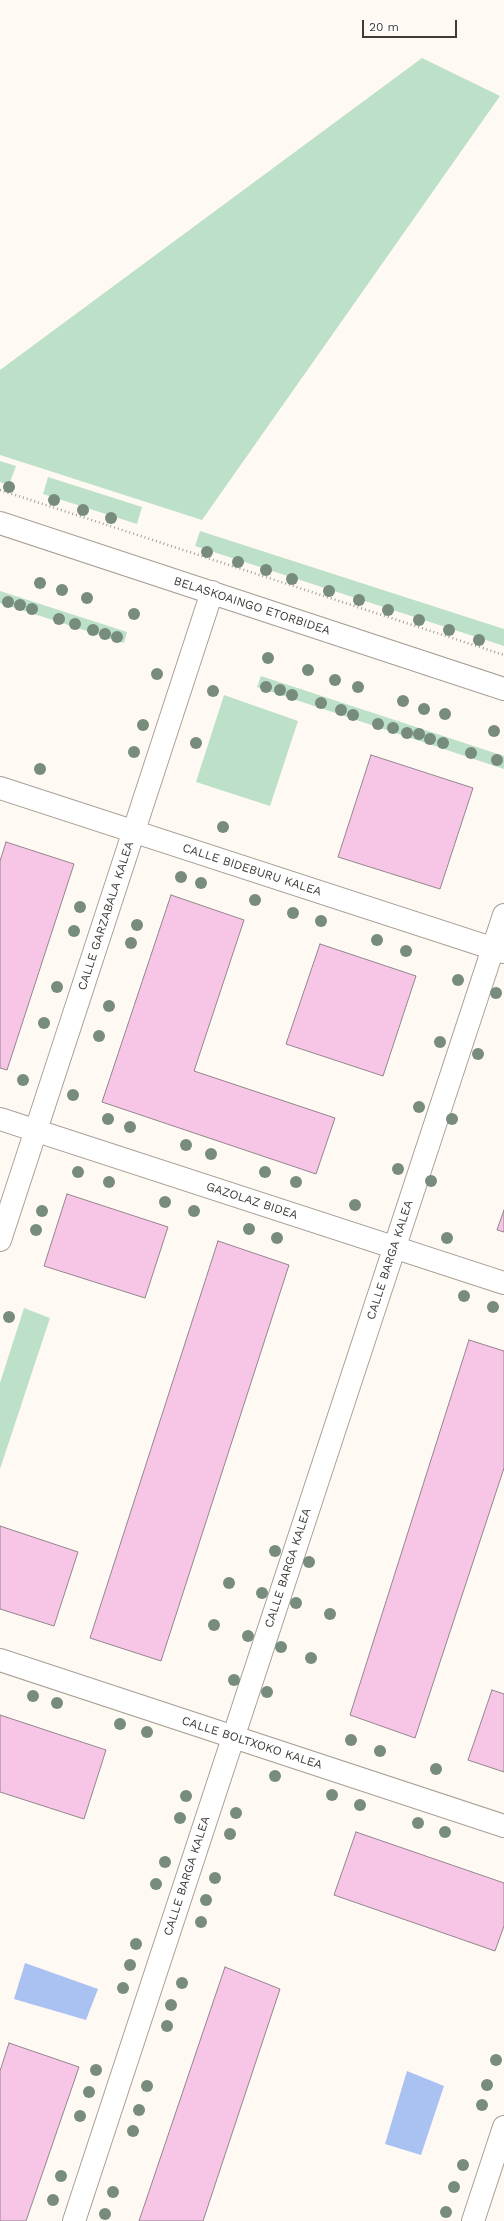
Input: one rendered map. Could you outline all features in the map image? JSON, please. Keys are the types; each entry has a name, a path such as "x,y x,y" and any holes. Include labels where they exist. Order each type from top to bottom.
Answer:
{"street":[{"name":"BELASKOAINGO ETORBIDEA","path":"0,523 504,689"},
{"name":"CALLE GARZABALA KALEA","path":"0,1240 212,592"},
{"name":"CALLE BIDEBURU KALEA","path":"0,788 499,950"},
{"name":"CALLE BARGA KALEA","path":"74,2221 394,1247 499,950 504,916"},
{"name":"GAZOLAZ BIDEA","path":"0,1119 504,1283"},
{"name":"CALLE BOLTXOKO KALEA","path":"0,1660 504,1826"},
{"path":"473,2221 504,2127"}],"path":[{"path":"0,490 504,655"}],"green space":[{"path":"422,58 500,96 202,520 0,455 0,370"},
{"path":"0,461 16,466 9,485 0,482"},
{"path":"48,477 142,507 137,524 43,494"},
{"path":"200,531 504,629 504,646 195,546"},
{"path":"0,591 127,632 124,643 0,603"},
{"path":"261,676 504,756 504,769 257,687"},
{"path":"224,695 298,721 270,806 196,782"},
{"path":"24,1308 50,1318 0,1469 0,1383"}],"water":[{"path":"25,1963 98,1989 86,2020 14,1999"},
{"path":"407,2071 444,2086 421,2155 385,2144"}],"building":[{"path":"371,755 473,788 440,889 338,857"},
{"path":"6,842 74,864 7,1070 0,1068 0,861"},
{"path":"171,895 244,920 194,1071 335,1118 316,1174 102,1102"},
{"path":"320,944 416,976 383,1076 286,1044"},
{"path":"67,1194 168,1227 145,1298 44,1266"},
{"path":"504,1210 504,1232 497,1230"},
{"path":"218,1241 289,1265 161,1661 90,1638"},
{"path":"469,1340 504,1351 504,1468 415,1738 350,1715"},
{"path":"0,1526 78,1552 54,1626 0,1609"},
{"path":"492,1690 504,1694 504,1772 468,1760"},
{"path":"0,1715 106,1750 84,1819 0,1792"},
{"path":"356,1832 504,1883 504,1926 495,1951 334,1895"},
{"path":"225,1967 280,1989 203,2221 139,2221"},
{"path":"9,2043 79,2067 26,2221 0,2221 0,2071"}]}
